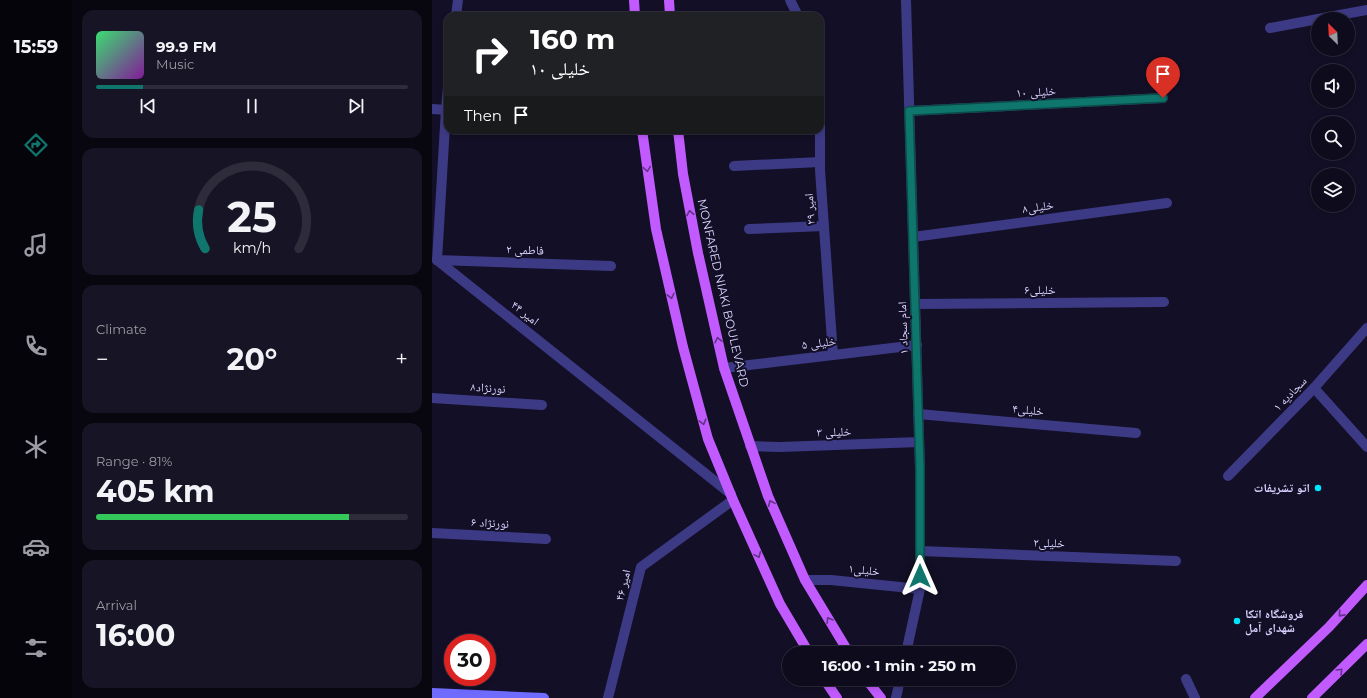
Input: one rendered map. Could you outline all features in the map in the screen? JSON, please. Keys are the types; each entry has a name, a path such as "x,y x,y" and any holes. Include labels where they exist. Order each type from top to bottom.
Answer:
{"main road":[{"path":"634,0 635,12"},
{"path":"670,0 670,12"},
{"path":"643,134 656,229 683,347 708,439 780,604 805,646"},
{"name":"MONFARED NIAKI BOULEVARD","path":"678,134 683,174 698,254 724,368 768,496 805,580 845,646"},
{"path":"1255,698 1329,627 1367,585"},
{"path":"1312,698 1367,644"},
{"path":"829,686 837,698"},
{"path":"872,686 881,698"}],"street":[{"path":"456,12 458,0"},
{"path":"790,0 796,12"},
{"name":"امام سجاد ۱","path":"906,0 919,442 920,550 920,589 908,646"},
{"path":"1355,12 1367,10"},
{"path":"1270,28 1311,20"},
{"name":"خلیلی ۱۰","path":"909,111 1163,98"},
{"path":"432,109 444,109"},
{"path":"438,260 446,134"},
{"name":"امیر ۲۹","path":"820,134 820,162 833,355"},
{"path":"734,166 820,162"},
{"name":"خلیلی۸","path":"913,237 1167,203"},
{"path":"748,229 824,226"},
{"name":"فاطمی ۲","path":"438,260 611,266"},
{"name":"امیر ۴۴","path":"438,260 732,497"},
{"name":"خلیلی۶","path":"915,304 1164,302"},
{"name":"سجادیه ۱","path":"1228,476 1314,388 1367,328"},
{"name":"خلیلی ۵","path":"724,368 916,345"},
{"path":"1314,388 1367,447"},
{"name":"نورنژاد۸","path":"432,398 542,405"},
{"name":"خلیلی۴","path":"918,414 1136,432"},
{"name":"خلیلی ۳","path":"750,446 780,447 919,442"},
{"name":"امیر ۴۶","path":"608,698 641,567 732,497"},
{"name":"نورنژاد ۶","path":"432,533 546,539"},
{"name":"خلیلی۲","path":"920,550 1176,561"},
{"name":"خلیلی۱","path":"805,580 831,580 920,589"},
{"path":"1186,679 1194,698"},
{"path":"896,698 899,686"},
{"path":"432,693 544,698"}],"place":[{"name":"اتو تشریفات","path":"1318,488"},
{"name":"فروشگاه اتکا شهدای آمل","path":"1237,621"}],"route":[{"path":"920,576 920,469 909,111 1163,98"}]}
